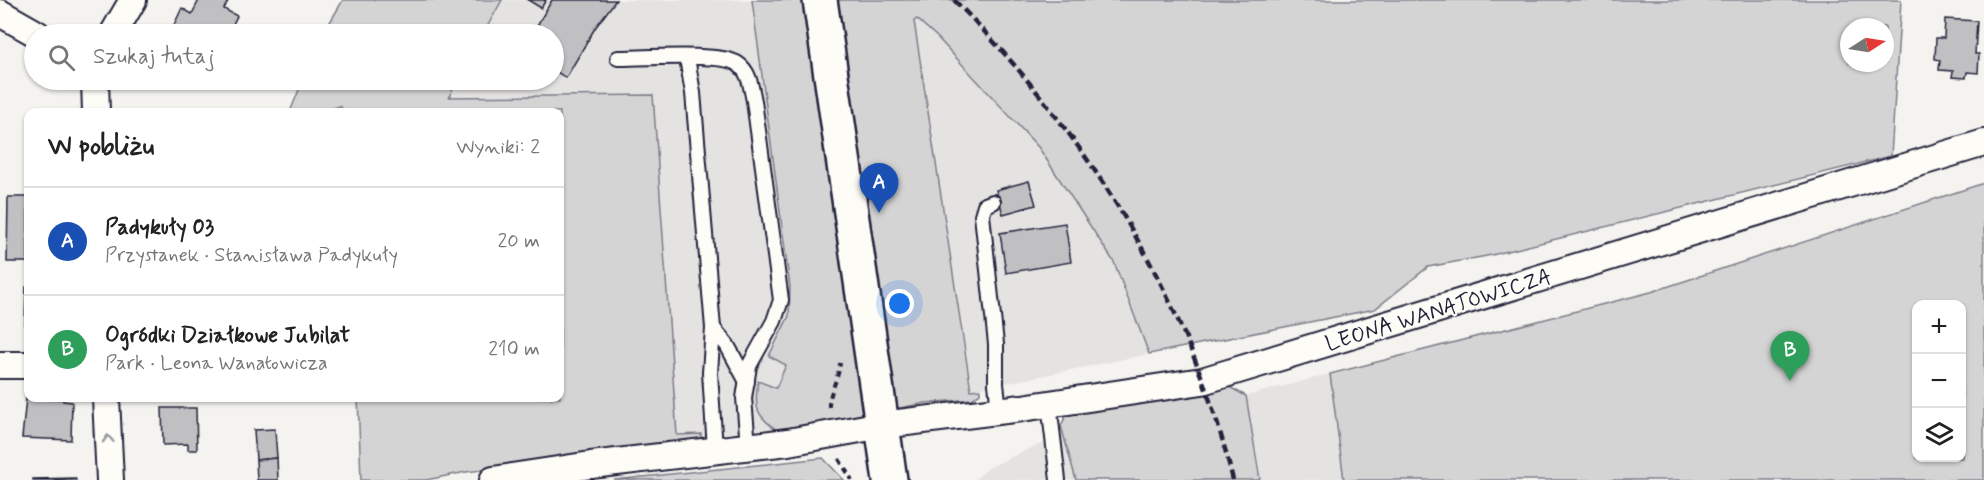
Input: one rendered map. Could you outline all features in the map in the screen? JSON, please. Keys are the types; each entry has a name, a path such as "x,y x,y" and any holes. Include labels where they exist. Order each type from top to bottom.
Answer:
{"street":[{"path":"119,24 133,0"},
{"path":"820,0 890,480"},
{"path":"0,13 24,26"},
{"path":"95,90 96,108"},
{"name":"LEONA WANATOWICZA","path":"493,480 591,465 788,442 882,425 1049,404 1212,378 1984,143"},
{"path":"0,365 24,365"},
{"path":"106,402 110,480"}],"lane":[{"path":"618,58 718,58 738,63 748,77 754,101 781,300 774,321 749,366 744,398 748,446"},
{"path":"687,58 693,93 714,328 710,373 715,450"},
{"path":"993,202 985,205 982,214 996,344 996,384 999,410"},
{"path":"714,328 727,345 747,382"},
{"path":"1049,404 1058,480"}],"path":[{"path":"840,462 852,480"}],"shaded area":[{"path":"343,0 502,0 489,24 329,24"},
{"path":"502,0 752,0 790,287 789,316 769,356 786,365 776,388 779,432 701,441 700,434 677,435 652,95 448,97 452,90 564,90 564,24 489,24"},
{"path":"752,0 1901,0 1891,156 1492,255 1428,267 1375,309 1149,354 1114,262 1039,148 937,37 917,19 914,21 971,390 980,389 980,393 972,399 925,403 779,432 761,416 756,399 758,381 776,388 786,365 769,356 789,316 790,287"},
{"path":"917,18 1039,148 1114,262 1149,354 972,390 914,21"},
{"path":"299,90 452,90 449,97 653,95 677,435 701,434 701,441 466,472 426,480 361,480 358,402 564,402 564,108 341,108 340,106 292,108"},
{"path":"1984,183 1984,480 1344,480 1330,374 1651,292"},
{"path":"1330,374 1344,480 1260,480 1246,396"},
{"path":"1222,383 1246,396 1260,480 1076,480 1061,426 1068,411"},
{"path":"1061,426 1076,480 974,480 990,467 1054,439"},
{"path":"823,458 844,480 614,480"}],"building":[{"path":"199,0 228,1 224,9 237,16 233,24 174,24 182,8 192,14"},
{"path":"528,0 546,0 541,8"},
{"path":"552,0 616,0 595,28 566,78 564,77 564,24 538,24"},
{"path":"1945,19 1977,21 1975,54 1979,54 1978,73 1967,72 1966,78 1952,77 1953,71 1939,70 1940,60 1935,59 1936,38 1944,38"},
{"path":"1029,181 1036,205 1003,214 996,190"},
{"path":"8,197 24,197 24,262 7,262"},
{"path":"1065,223 1071,262 1006,273 1000,233"},
{"path":"26,402 72,402 71,440 22,438"},
{"path":"162,408 196,408 197,450 188,450 188,444 163,445"},
{"path":"275,429 277,458 256,460 254,430"},
{"path":"277,458 278,480 257,480 256,460"},
{"path":"75,478 76,480 33,480 33,479"}],"railway":[{"path":"954,0 1002,51 1047,105 1089,162 1126,221 1160,283 1189,346 1214,412 1233,480"}],"place":[{"name":"Padykuły 03","path":"879,213"},
{"name":"Ogródki Działkowe Jubilat","path":"1790,381"}]}
